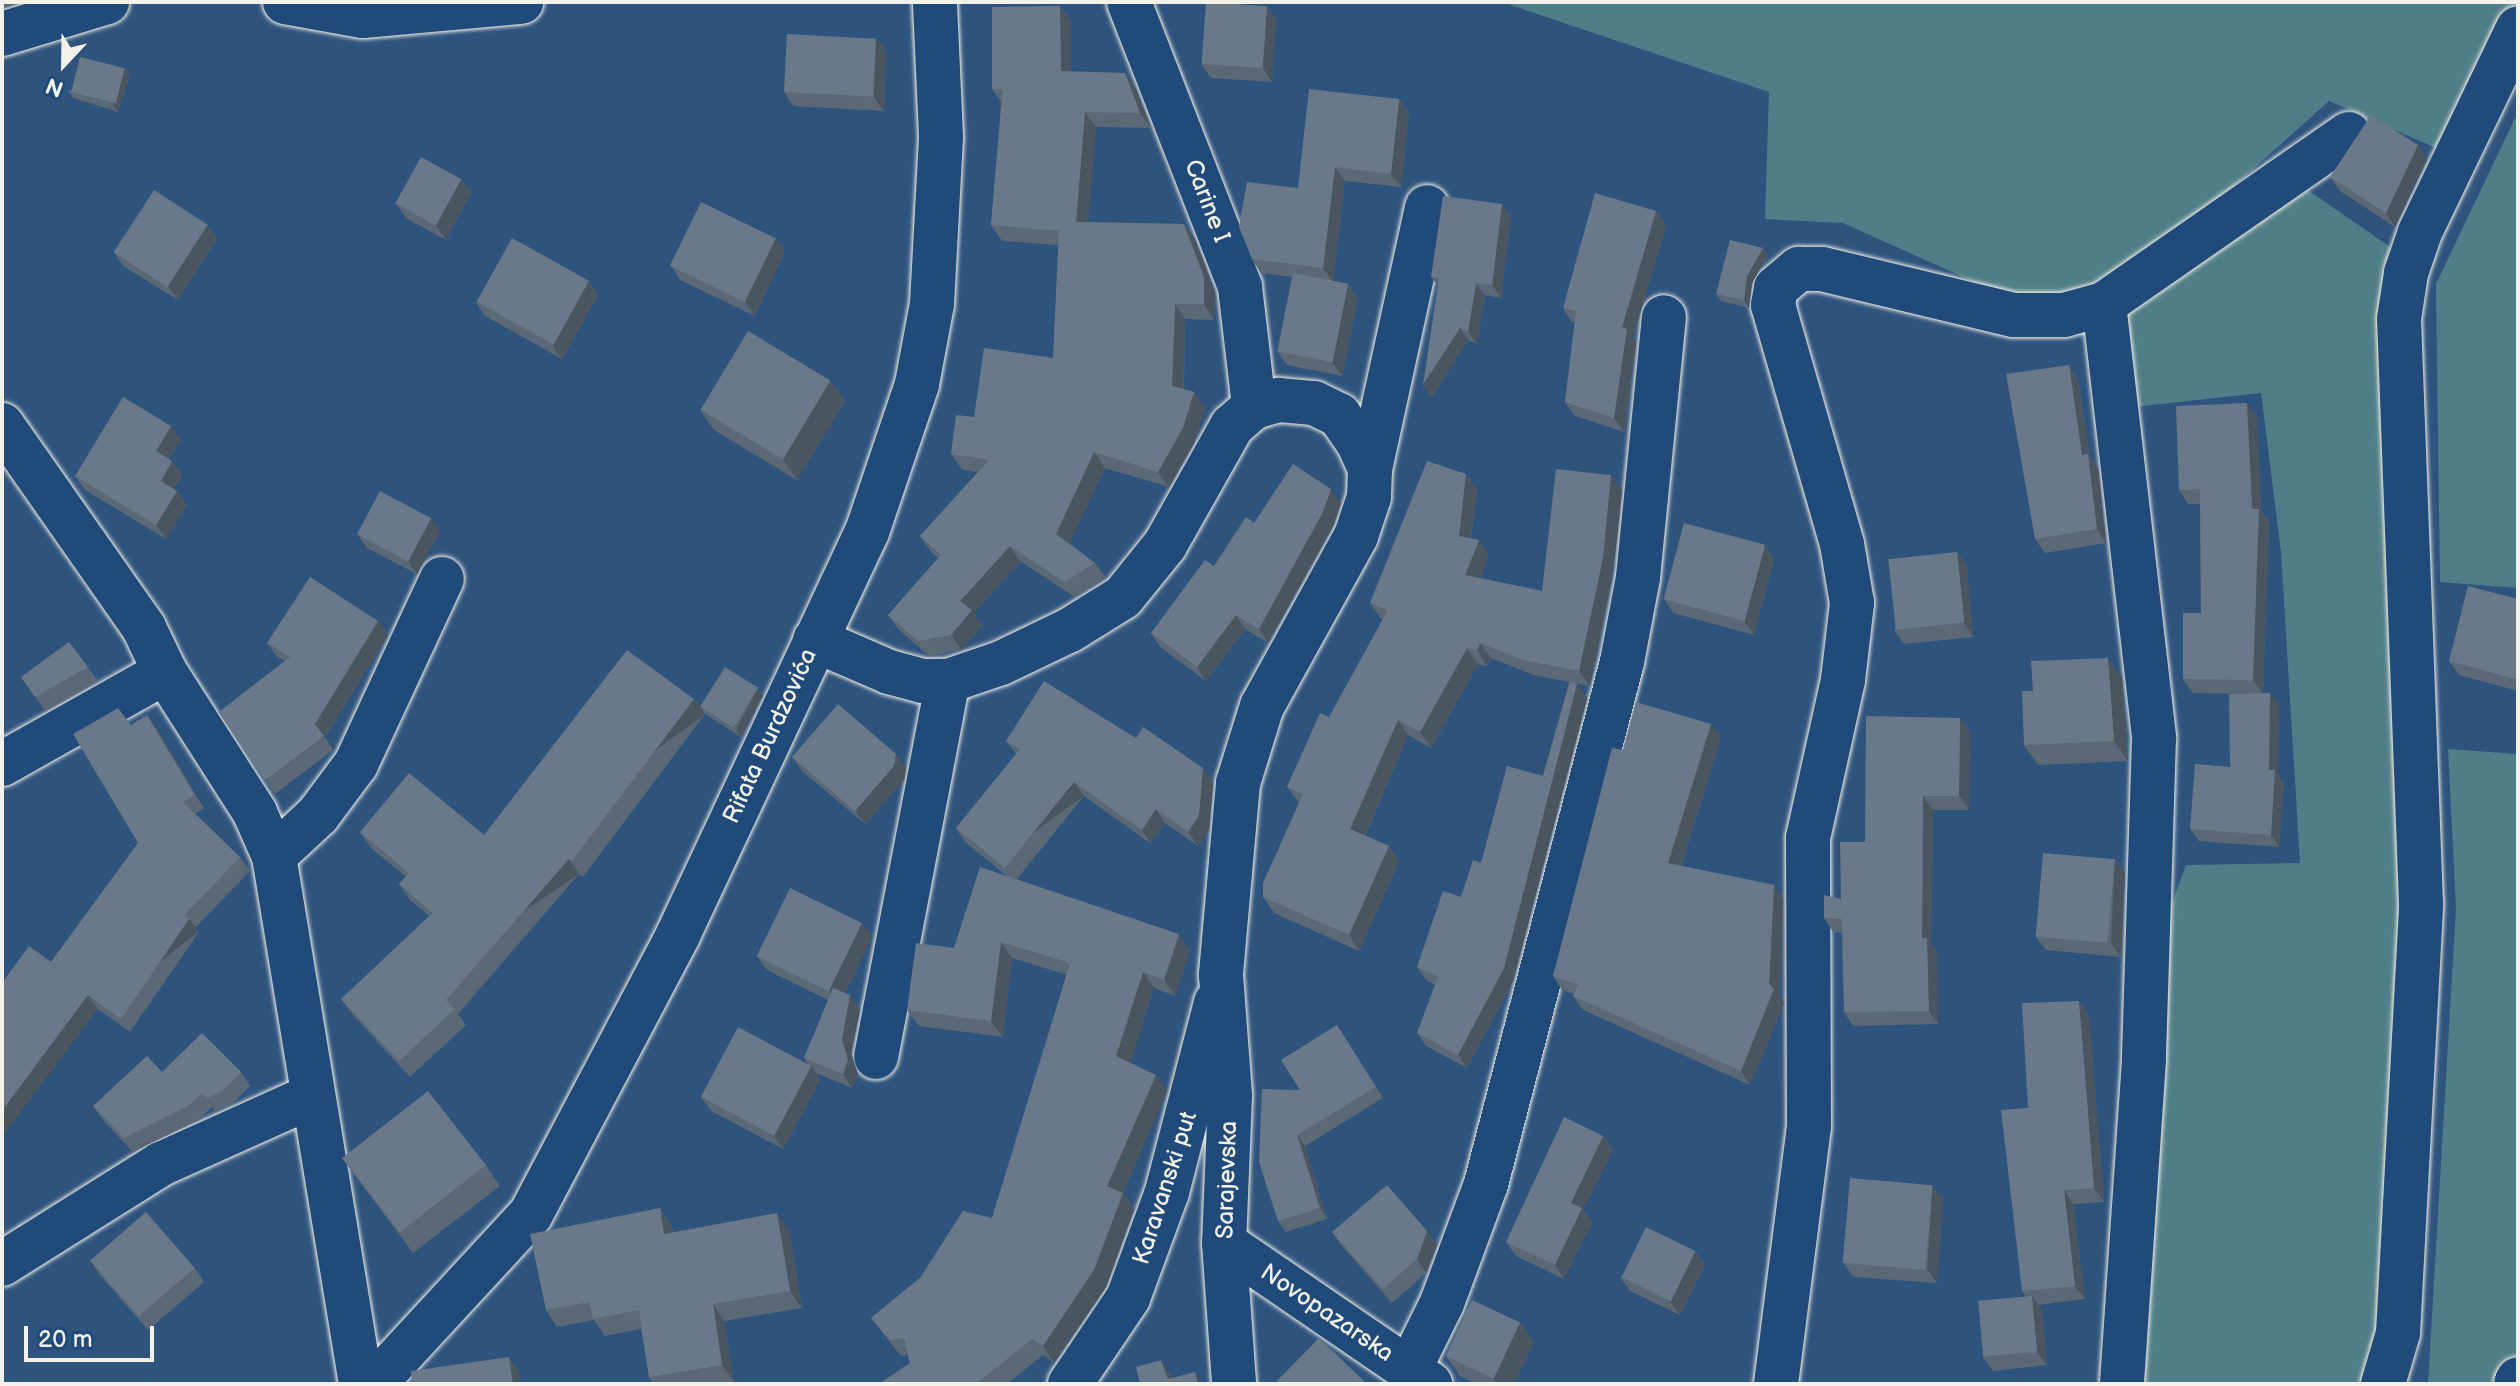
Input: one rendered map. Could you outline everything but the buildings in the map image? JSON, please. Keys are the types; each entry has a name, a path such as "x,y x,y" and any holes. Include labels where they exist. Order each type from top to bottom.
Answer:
{"street":[{"path":"2,34 107,2"},
{"path":"285,2 363,16 521,2"},
{"name":"Rifata Burdzovića","path":"374,1384 531,1214 678,935 867,532 917,384 932,304 941,136 935,2"},
{"name":"Carine I","path":"1129,2 1240,287 1254,407"},
{"path":"2383,1384 2398,1333 2421,904 2399,319 2406,273 2420,232 2518,28"},
{"path":"1776,1384 1809,1126 1808,838 1843,680 1852,603 1842,544 1773,305 1776,288 1799,269 1822,269 2014,315 2064,315 2104,304 2349,134"},
{"path":"1221,975 1245,754 1262,706 1356,536 1369,497 1370,469 1427,207"},
{"path":"2104,304 2154,738 2144,1060 2122,1384"},
{"path":"1420,1376 1442,1303 1486,1184 1622,662 1638,577 1664,317"},
{"path":"815,640 889,672 948,681 1070,630 1123,597 1165,545 1232,426 1254,407 1279,400 1302,402 1339,415 1370,469"},
{"path":"2,425 144,628 165,672 255,813 274,856 361,1384"},
{"path":"274,856 318,815 356,764 442,579"},
{"path":"2,764 165,672"},
{"path":"876,1057 948,681"},
{"name":"Sarajevska","path":"1221,975 1230,1096 1224,1243 1234,1384"},
{"name":"Karavanski put","path":"1070,1384 1128,1298 1158,1217 1205,1058 1221,975"},
{"path":"2,1264 161,1164 312,1096"},
{"name":"Novopazarska","path":"1224,1243 1420,1376"}],"green space":[{"path":"1502,2 2518,2 2518,36 2454,156 2329,101 2104,302 2010,298 1843,223 1765,219 1769,92"},
{"path":"2518,112 2518,588 2440,582 2436,284"},
{"path":"2292,179 2393,249 2407,910 2388,1266 2368,1384 2139,1384 2168,914 2186,865 2300,863 2281,552 2261,393 2124,408 2111,329"},
{"path":"2448,749 2518,754 2518,1359 2511,1384 2428,1384 2456,908"}]}
